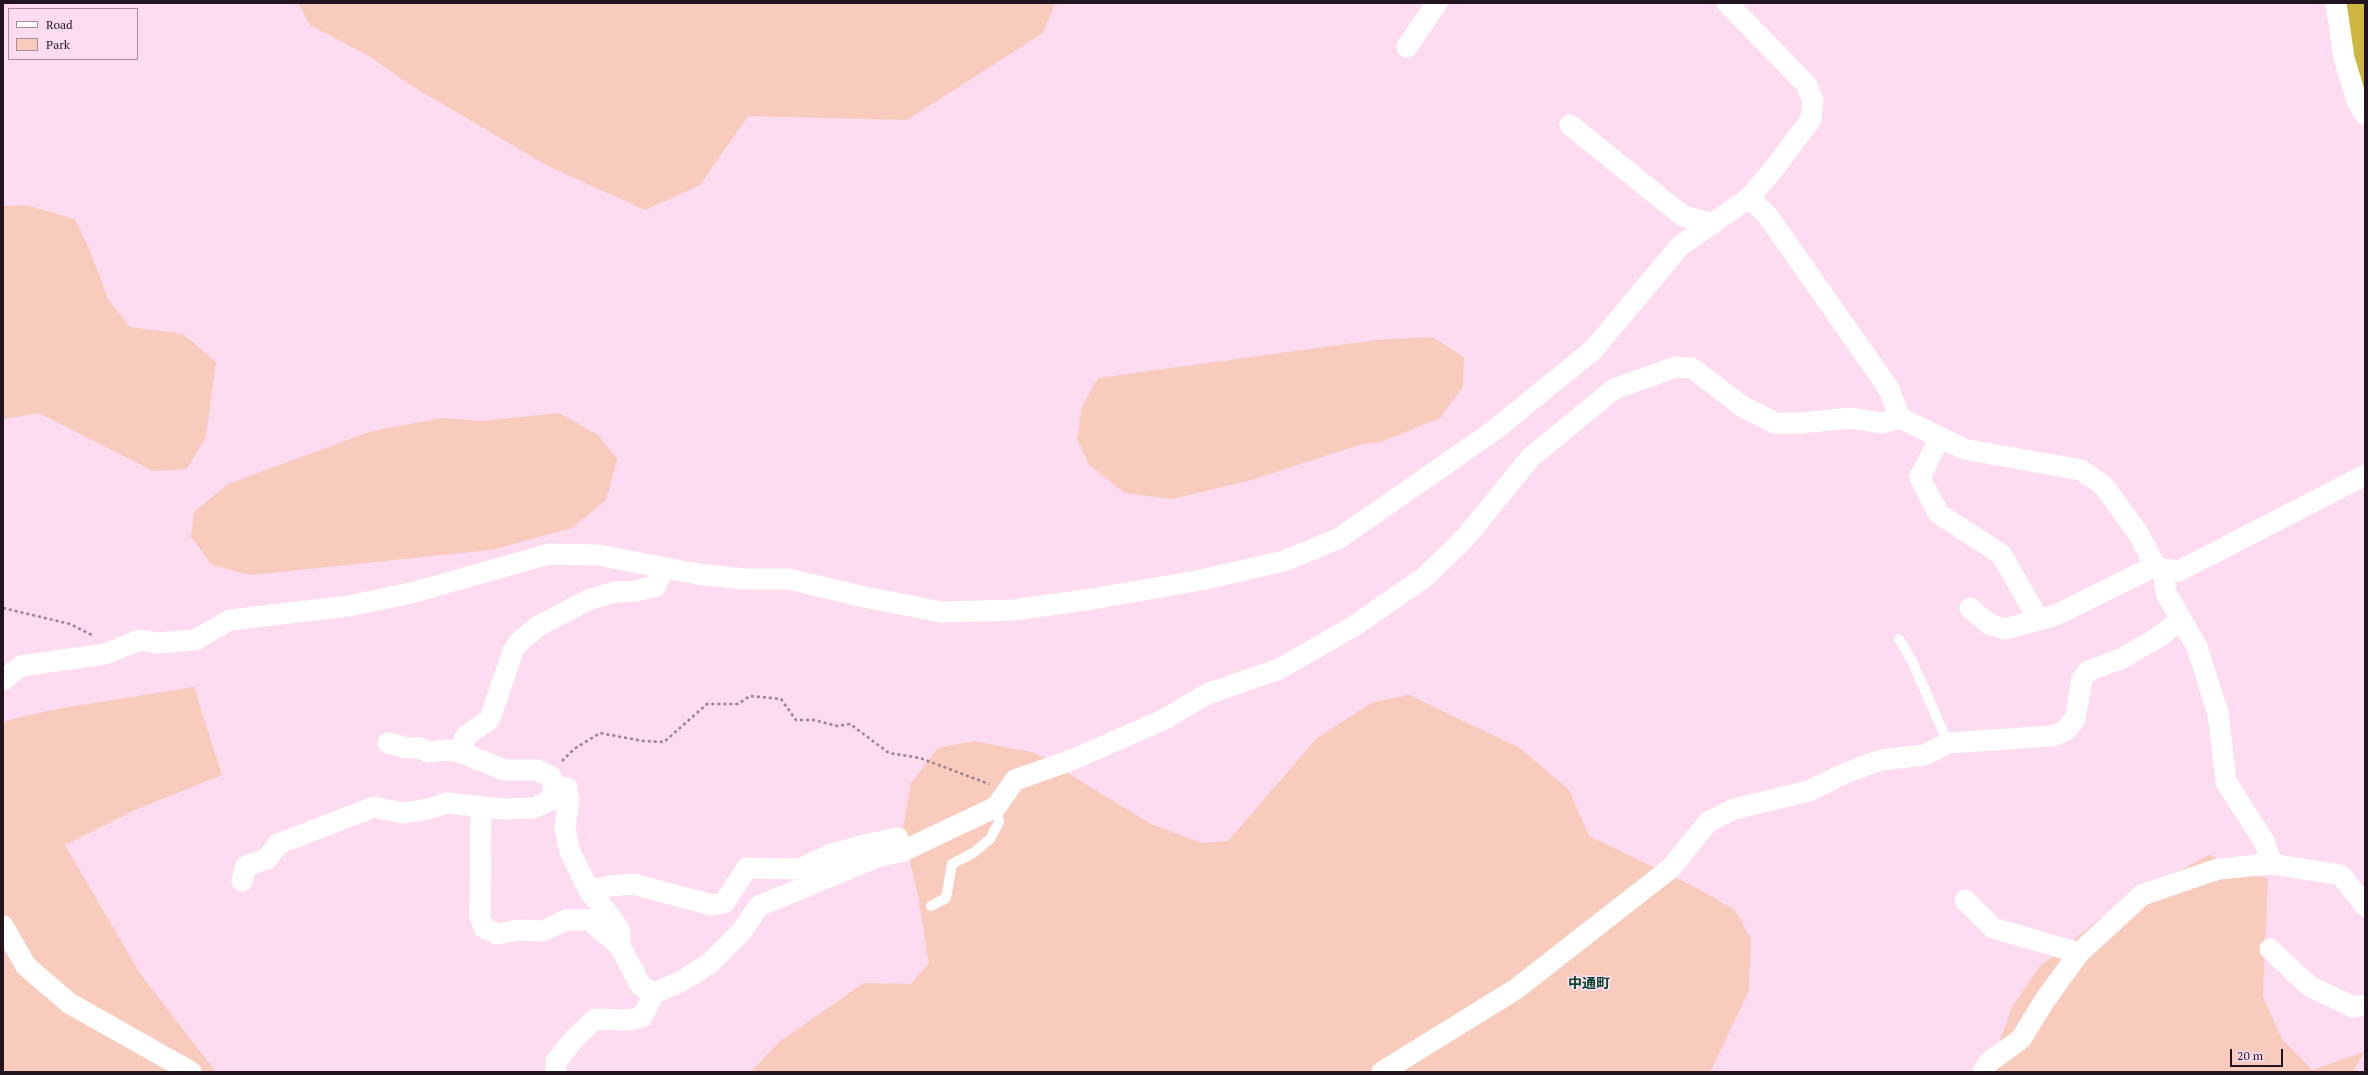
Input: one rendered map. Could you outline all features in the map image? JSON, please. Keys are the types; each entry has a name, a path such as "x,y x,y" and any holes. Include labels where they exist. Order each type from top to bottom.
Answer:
{"street":[{"path":"1407,47 1437,3"},
{"path":"3,680 21,666 105,654 140,640 157,643 195,640 230,620 349,606 411,593 549,554 598,555 697,574 744,579 789,579 860,596 941,612 1014,610 1045,606 1201,580 1284,561 1338,539 1492,432 1593,350 1680,246 1748,198 1773,170 1811,119 1814,100 1806,84 1727,3"},
{"path":"2336,3 2344,58 2356,98 2365,115"},
{"path":"1570,125 1684,216 1713,224"},
{"path":"1748,198 1768,216 1889,389 1900,418"},
{"path":"556,1072 556,1062 573,1040 595,1019 628,1020 642,1017 654,993 680,982 709,964 742,932 759,906 876,857 903,851 948,830 996,807 1015,780 1069,761 1163,720 1207,694 1279,669 1354,626 1425,577 1465,538 1531,457 1614,389 1676,367 1692,368 1743,407 1775,423 1800,423 1851,418 1881,423 1900,418 1964,449 2080,470 2104,486 2138,534 2159,568 2166,593 2197,647 2218,713 2226,782 2264,841 2272,864"},
{"path":"1940,437 1920,477 1930,498 1939,514 2001,554 2039,620"},
{"path":"1970,608 1989,624 2005,629 2056,615 2159,568 2179,571 2365,475"},
{"path":"460,752 466,736 490,719 512,651 518,643 537,628 588,600 614,592 636,591 656,586 663,568"},
{"path":"1382,1072 1516,989 1671,868 1708,822 1734,809 1809,791 1848,772 1881,760 1925,755 1948,743 2052,736 2065,731 2075,719 2082,679 2088,671 2121,659 2162,635 2181,619"},
{"path":"388,743 407,748 420,748 428,752 446,750 460,752 504,770 538,770 550,780 567,788 570,800 565,828 570,852 589,891 611,917 620,932 620,946"},
{"path":"242,881 246,866 267,859 278,844 374,807 404,813 429,809 447,803 504,809 534,808 551,800 550,780"},
{"path":"481,807 480,917 484,928 497,934 518,930 543,930 566,920 589,920 620,946 641,986 654,993"},
{"path":"589,891 610,886 633,884 712,905 724,903 747,868 799,869 832,854 864,845 900,838 927,830 948,830"},
{"path":"1983,1072 1989,1062 2021,1039 2045,1000 2079,953 2142,895 2218,869 2272,864 2341,875 2365,906"},
{"path":"1965,900 1993,928 2079,953"},
{"path":"3,926 26,966 69,1003 191,1072"},
{"path":"2270,949 2309,986 2353,1008 2365,1005"}],"lane":[{"path":"1899,639 1912,661 1948,743"},
{"path":"931,906 946,898 952,864 973,852 990,839 998,822 996,807"}],"path":[{"path":"3,608 70,624 95,637"},
{"path":"550,780 574,749 600,733 643,741 664,742 707,704 738,704 750,696 781,699 796,720 814,720 837,726 850,724 889,753 920,758 1008,790"}],"green space":[{"path":"298,3 1055,3 1043,33 907,120 748,116 700,185 645,210 548,166 412,86 369,56 310,25"},
{"path":"26,205 75,219 91,253 108,299 130,327 183,334 216,362 206,437 187,469 153,471 39,413 3,419 3,206"},
{"path":"1432,337 1464,357 1463,387 1440,418 1381,442 1362,444 1251,480 1172,499 1125,493 1089,465 1077,439 1082,407 1098,378 1376,340"},
{"path":"559,413 598,435 617,459 606,500 572,528 491,550 250,575 212,565 191,537 194,512 228,484 372,431 443,418 483,421"},
{"path":"194,687 222,775 137,809 65,845 141,975 216,1072 3,1072 3,723 12,719 57,709"},
{"path":"1409,695 1520,748 1569,790 1589,836 1693,886 1735,910 1751,939 1749,991 1710,1072 751,1072 779,1042 864,983 911,984 929,963 918,896 903,828 911,783 938,748 974,741 1035,753 1151,824 1202,843 1228,841 1317,738 1373,702"},
{"path":"2209,855 2268,879 2263,997 2282,1039 2312,1070 2364,1052 2353,1072 1989,1072 2012,1007 2040,966 2124,900"}],"waterway":[{"path":"2351,3 2356,57 2365,84"}],"district":[{"name":"中通町","path":"1589,984"}]}
